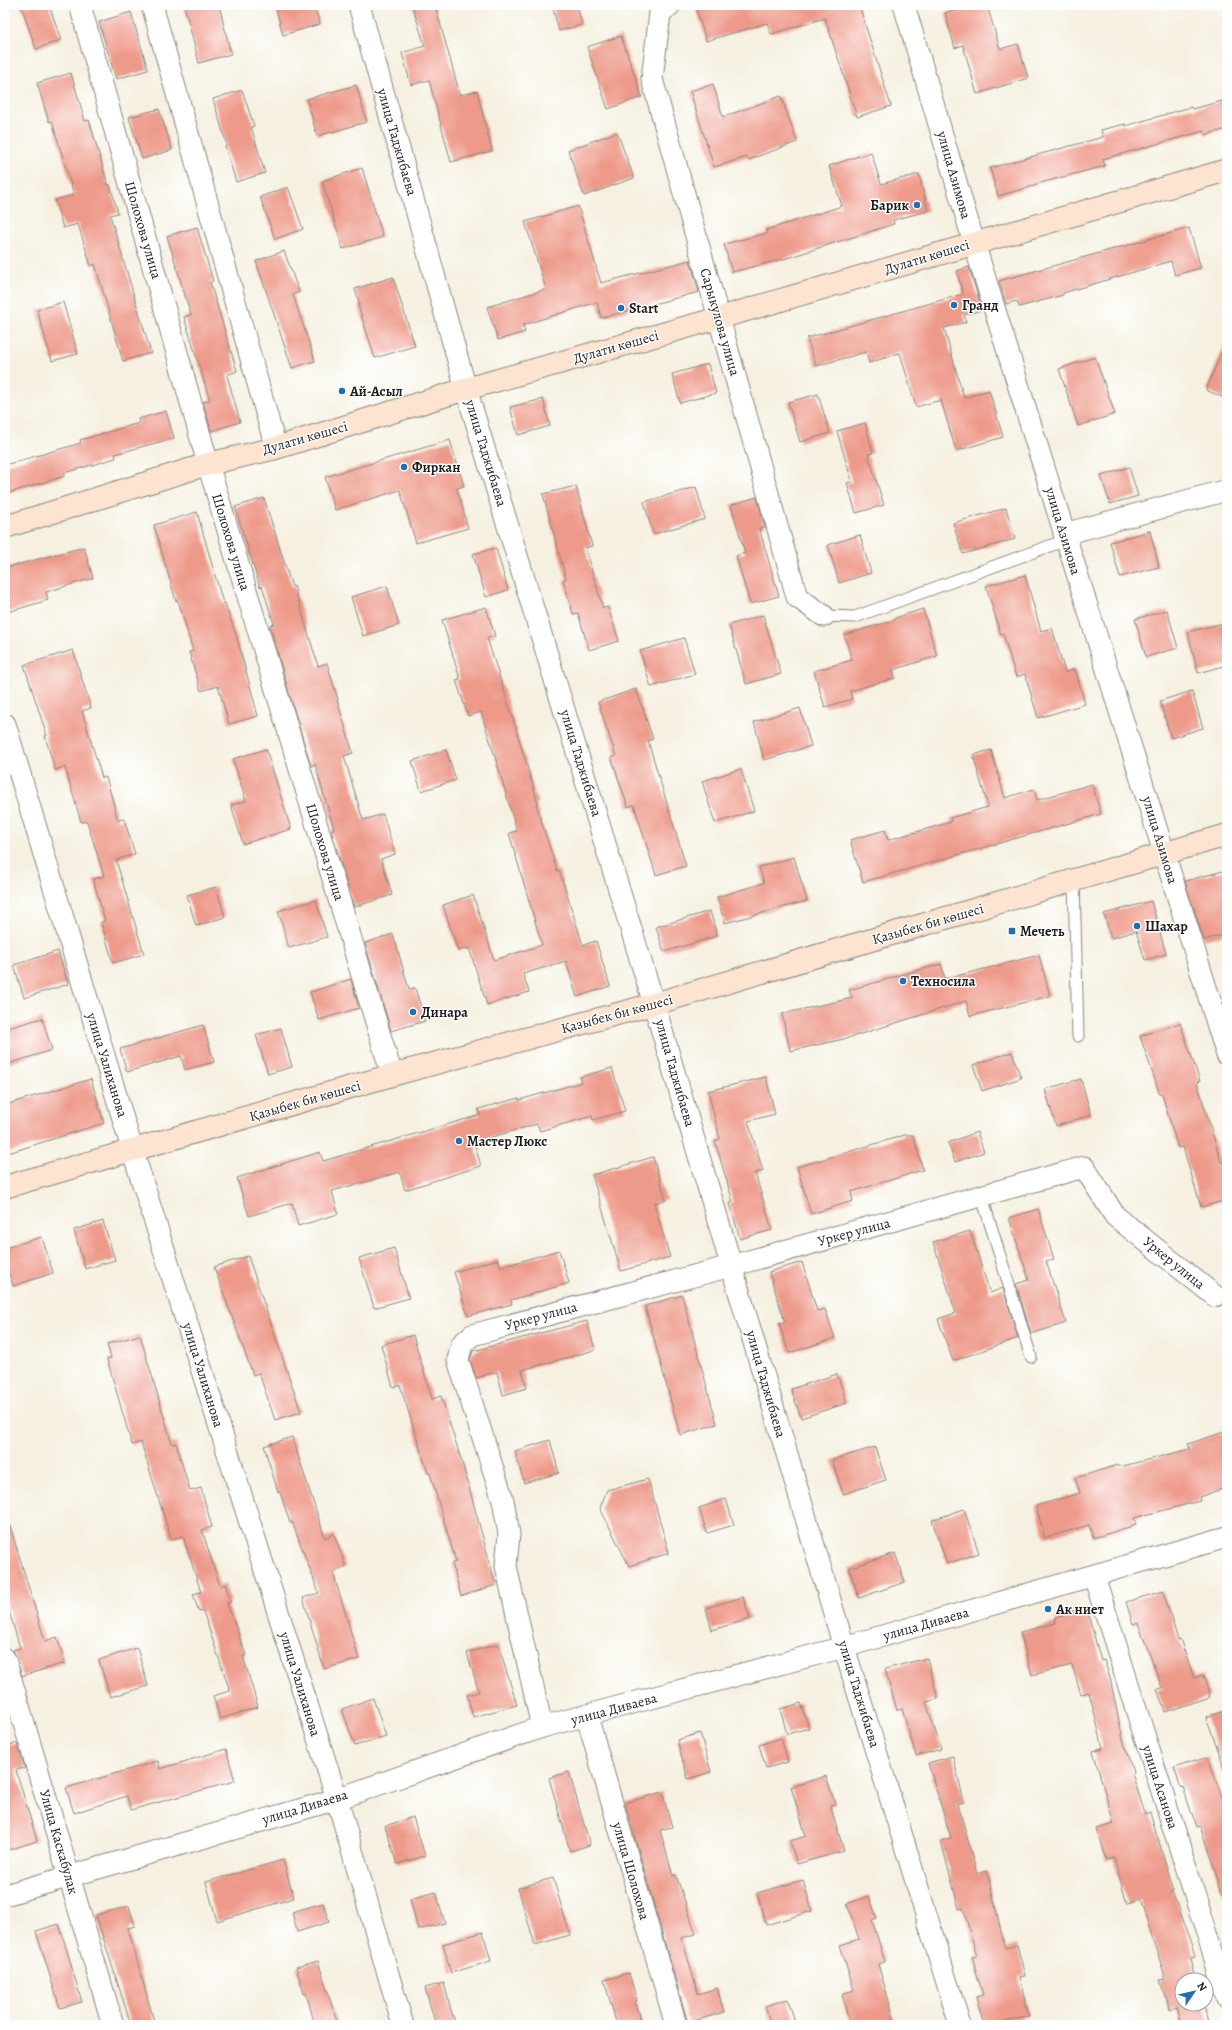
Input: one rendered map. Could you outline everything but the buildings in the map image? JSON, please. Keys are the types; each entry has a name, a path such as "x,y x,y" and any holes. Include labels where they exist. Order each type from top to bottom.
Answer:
{"main road":[{"name":"Дулати көшесі","path":"5,527 208,464 276,448 466,390 1227,170"},
{"name":"Қазыбек би көшесі","path":"5,1187 133,1152 392,1076 654,1004 1227,835"}],"street":[{"name":"Шолохова улица","path":"80,5 208,464 392,1076"},
{"path":"152,5 276,448"},
{"name":"улица Таджибаева","path":"359,5 466,390 654,1004 844,1647 960,2025"},
{"name":"улица Азимова","path":"904,5 974,243 1227,1055"},
{"name":"Сарыкулова улица","path":"665,9 652,79 797,597 824,616"},
{"path":"1065,537 1227,490"},
{"name":"улица Уалиханова","path":"5,724 133,1152 337,1799 403,2025"},
{"name":"Уркер улица","path":"542,1727 506,1566 509,1534 503,1500 458,1360 462,1344 472,1335 731,1266 1084,1167 1115,1216 1215,1296"},
{"name":"улица Диваева","path":"5,1895 337,1799 542,1727 844,1647 1227,1537"},
{"name":"улица Асанова","path":"1094,1576 1227,1997"},
{"name":"Улица Каскабулак","path":"5,1659 113,2025"},
{"name":"улица Шолохова","path":"586,1716 676,2025"}],"lane":[{"path":"824,616 855,618 1065,537"},
{"path":"1074,881 1078,1036"},
{"path":"982,1196 1031,1357"}],"place":[{"name":"Барик","path":"917,205"},
{"name":"Гранд","path":"954,305"},
{"name":"Start","path":"621,308"},
{"name":"Ай-Асыл","path":"342,391"},
{"name":"Фиркан","path":"404,467"},
{"name":"Шахар","path":"1137,926"},
{"name":"Мечеть","path":"1012,931"},
{"name":"Техносила","path":"903,981"},
{"name":"Динара","path":"413,1012"},
{"name":"Мастер Люкс","path":"459,1141"},
{"name":"Ак ниет","path":"1048,1609"}]}
